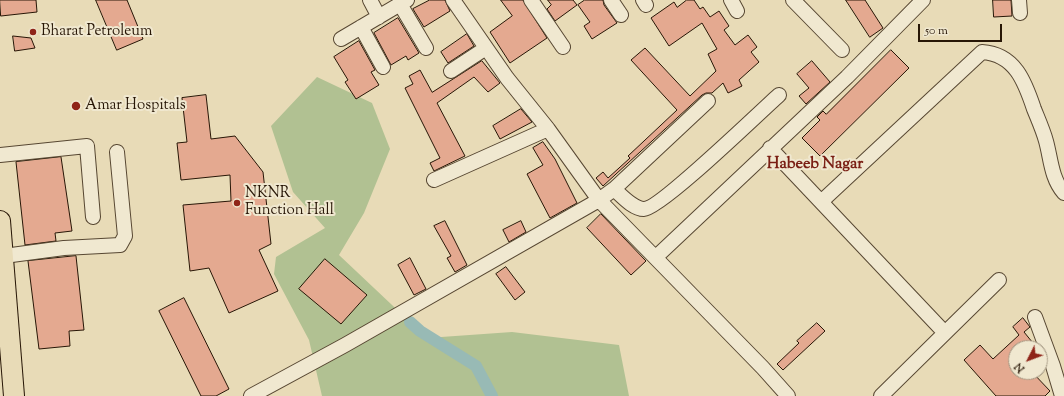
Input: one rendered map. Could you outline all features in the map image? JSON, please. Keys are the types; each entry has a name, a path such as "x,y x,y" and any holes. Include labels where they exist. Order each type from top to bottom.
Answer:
{"highway":[{"path":"0,221 14,396"}],"street":[{"path":"370,0 379,17"},
{"path":"453,0 507,78 548,129 599,200 656,257 788,396"},
{"path":"531,0 563,47"},
{"path":"610,0 621,15"},
{"path":"793,0 842,50"},
{"path":"656,257 847,77 923,0"},
{"path":"341,39 404,2 426,48"},
{"path":"361,27 383,67"},
{"path":"451,71 486,48"},
{"path":"822,201 982,52 993,52 1008,61 1023,79 1046,140 1053,173 1064,193"},
{"path":"614,189 631,204 644,209 649,208 671,192 779,95"},
{"path":"251,396 345,345 599,200 614,189 708,101"},
{"path":"434,180 548,129"},
{"path":"0,155 88,146 93,216"},
{"path":"770,148 946,332"},
{"path":"3,269 64,248 120,245 125,236 118,152"},
{"path":"881,396 999,280"},
{"path":"1034,317 1061,389"}],"green space":[{"path":"317,77 372,103 390,149 364,213 339,255 427,338 512,332 619,345 629,396 322,396 309,340 274,274 276,257 325,228 293,192 271,126"}],"building":[{"path":"0,0 36,0 37,12 1,16"},
{"path":"96,0 127,0 143,39 117,50"},
{"path":"430,0 445,0 450,11 424,27 413,9"},
{"path":"501,0 523,0 547,38 510,63 490,32 512,16"},
{"path":"548,0 573,0 577,5 555,21 547,9 551,5"},
{"path":"585,0 603,0 604,5 617,23 592,39 584,26 590,22 578,5"},
{"path":"687,0 694,0 700,9 703,7 710,17 719,11 729,26 724,30 735,45 748,35 757,47 751,52 759,62 739,80 742,86 728,93 723,83 712,93 702,95 603,186 596,178 603,172 608,178 630,158 628,156 677,110 631,60 645,48 690,96 716,71 708,54 717,49 702,23 669,46 651,18 674,2 677,7"},
{"path":"846,0 865,0 883,28 870,37"},
{"path":"993,0 1011,0 1012,16 994,17"},
{"path":"398,18 419,53 408,60 406,56 391,65 374,33"},
{"path":"467,34 474,46 448,63 441,52"},
{"path":"13,36 31,38 35,48 15,51"},
{"path":"359,41 375,70 371,72 379,85 356,99 345,82 348,80 334,57"},
{"path":"891,50 909,68 820,156 802,138 820,120 817,117 823,111 826,114"},
{"path":"482,61 500,83 488,92 474,77 437,103 465,156 434,171 430,163 440,158 405,88 413,84 409,76 420,70 432,92"},
{"path":"812,61 830,82 806,104 799,96 809,88 797,74"},
{"name":"NKNR Function Hall","path":"206,95 211,139 235,136 263,172 271,244 259,250 278,291 229,313 209,268 190,271 183,205 231,201 230,175 181,180 177,143 187,142 182,98"},
{"path":"521,109 532,122 500,139 493,126"},
{"path":"543,142 555,159 577,203 550,218 527,174 543,165 533,148"},
{"path":"61,157 72,231 55,233 56,241 25,245 16,162"},
{"path":"601,214 646,261 631,275 587,228"},
{"path":"445,221 467,265 455,272 447,258 451,256 434,226"},
{"path":"521,221 526,232 509,242 503,230"},
{"path":"76,256 84,330 69,331 70,346 39,349 28,261"},
{"path":"410,258 426,289 414,295 398,265"},
{"path":"325,259 367,295 341,324 299,289"},
{"path":"506,267 525,292 515,300 496,274"},
{"path":"184,298 229,389 216,396 201,396 159,311"},
{"path":"1023,318 1030,327 1024,332 1030,340 1014,340 1019,335 1013,327"},
{"path":"817,323 825,331 783,370 777,364 799,343 797,341"},
{"path":"980,345 993,359 1008,345 1008,380 1040,380 1050,391 1045,396 996,396 964,360"}],"waterway":[{"path":"410,322 420,331 476,366 492,396"}],"place":[{"name":"Bharat Petroleum","path":"33,32"},
{"name":"Amar Hospitals","path":"76,106"},
{"name":"NKNR Function Hall","path":"237,203"}],"district":[{"name":"Habeeb Nagar","path":"815,165"}]}
